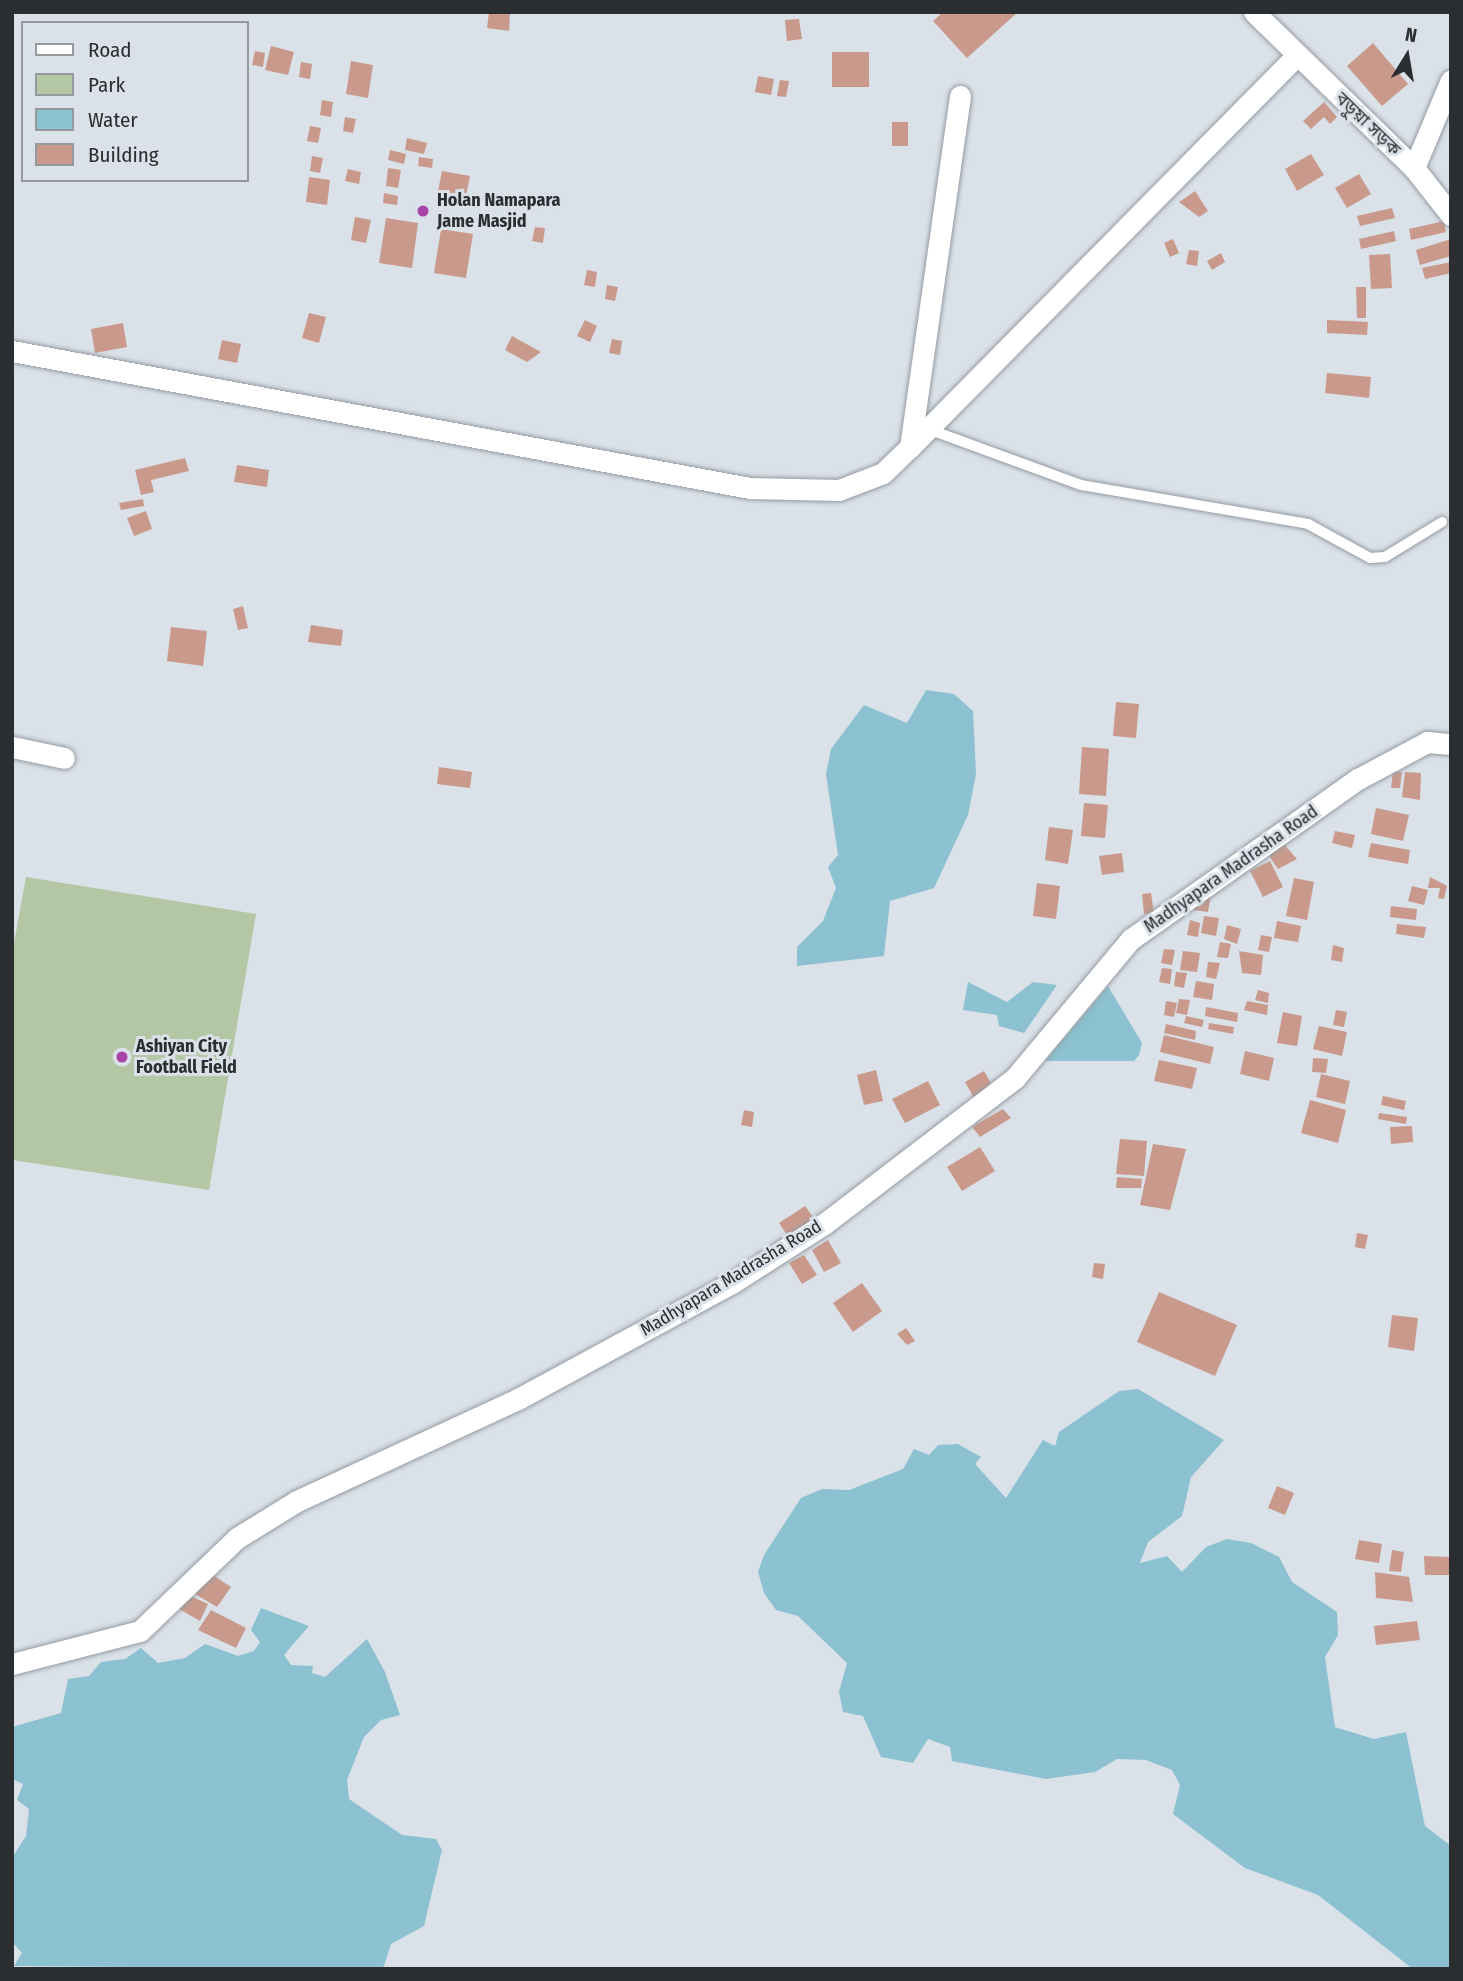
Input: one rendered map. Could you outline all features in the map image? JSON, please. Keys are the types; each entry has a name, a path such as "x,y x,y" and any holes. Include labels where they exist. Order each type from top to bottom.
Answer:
{"street":[{"name":"বড়ুয়া সড়ক","path":"1254,12 1296,56 1414,168 1451,80"},
{"path":"12,351 750,488 861,485 910,447 1296,56"},
{"path":"910,447 960,96"},
{"path":"1414,168 1451,215"},
{"name":"Madhyapara Madrasha Road","path":"12,1664 140,1631 237,1538 297,1501 518,1399 732,1283 824,1224 1015,1078 1080,992 1131,939 1358,779 1427,742 1451,744"},
{"path":"12,747 64,758"}],"lane":[{"path":"926,428 1082,485 1308,524 1370,558 1385,557 1442,522"}],"green space":[{"name":"Ashiyan City Football Field","path":"26,877 256,914 209,1190 12,1160 12,954"}],"water":[{"path":"926,690 954,694 973,711 976,774 968,815 934,888 890,901 884,956 797,966 797,947 823,921 836,888 828,867 838,855 826,774 831,749 864,705 907,723"},
{"path":"968,982 1007,1002 1033,982 1057,985 1024,1033 999,1026 997,1015 963,1010"},
{"path":"1108,986 1142,1043 1139,1055 1134,1061 1045,1061"},
{"path":"1138,1389 1224,1440 1191,1477 1182,1516 1148,1542 1140,1563 1167,1556 1182,1572 1206,1547 1227,1539 1251,1543 1279,1557 1292,1582 1337,1612 1338,1635 1325,1657 1335,1727 1374,1739 1406,1732 1425,1826 1451,1846 1451,1969 1413,1969 1318,1895 1245,1868 1173,1814 1180,1785 1172,1770 1146,1760 1117,1759 1095,1772 1046,1779 952,1761 950,1747 928,1739 913,1763 881,1757 863,1716 843,1712 839,1692 847,1663 798,1616 776,1610 764,1593 758,1572 764,1555 801,1498 822,1489 849,1490 903,1469 914,1449 929,1455 938,1445 958,1444 981,1457 975,1464 1006,1498 1043,1440 1055,1446 1059,1432 1119,1391"},
{"path":"261,1608 309,1626 284,1655 291,1665 313,1666 312,1673 325,1677 367,1639 385,1672 400,1715 381,1720 364,1737 347,1780 349,1799 402,1835 436,1839 442,1850 424,1926 391,1944 383,1969 14,1966 22,1953 12,1942 12,1858 26,1836 29,1809 17,1800 23,1784 12,1779 12,1727 61,1713 68,1679 89,1676 101,1662 125,1659 141,1648 158,1663 185,1658 205,1644 238,1656 254,1651 260,1642 251,1630"}],"building":[{"path":"489,12 510,14 509,31 487,28"},
{"path":"943,12 1018,12 967,58 933,21"},
{"path":"799,19 802,39 787,41 785,20"},
{"path":"1373,43 1408,84 1382,106 1347,66"},
{"path":"271,46 294,52 288,75 265,70"},
{"path":"255,51 265,53 263,67 252,65"},
{"path":"832,52 869,52 869,87 832,87"},
{"path":"351,61 373,65 368,98 346,94"},
{"path":"301,62 312,64 310,79 299,77"},
{"path":"758,76 774,79 771,95 755,92"},
{"path":"780,80 789,81 786,97 777,96"},
{"path":"322,100 333,102 331,117 320,115"},
{"path":"1324,102 1337,117 1330,124 1324,117 1311,129 1303,121"},
{"path":"345,117 356,119 353,133 343,131"},
{"path":"892,122 908,122 908,146 892,146"},
{"path":"310,126 321,128 318,143 307,141"},
{"path":"407,138 427,143 424,154 405,150"},
{"path":"390,150 406,154 404,164 388,160"},
{"path":"1311,154 1324,175 1297,191 1285,169"},
{"path":"312,156 323,158 320,173 310,171"},
{"path":"419,157 433,159 432,168 418,166"},
{"path":"388,168 401,170 398,188 386,186"},
{"path":"348,169 361,172 359,184 345,181"},
{"path":"442,171 470,176 466,196 438,191"},
{"path":"1359,174 1371,194 1347,208 1335,188"},
{"path":"309,177 330,180 327,205 306,202"},
{"path":"1195,191 1208,211 1199,217 1179,202"},
{"path":"384,193 398,196 397,205 383,203"},
{"path":"1392,208 1395,218 1360,226 1357,216"},
{"path":"507,213 518,215 515,229 504,227"},
{"path":"355,217 371,220 366,243 351,240"},
{"path":"386,218 418,223 412,268 379,263"},
{"path":"1444,221 1446,232 1411,240 1409,229"},
{"path":"535,227 545,228 543,243 532,241"},
{"path":"441,229 473,234 466,278 434,273"},
{"path":"1394,231 1396,241 1361,249 1359,239"},
{"path":"1173,239 1179,253 1170,257 1164,243"},
{"path":"1451,239 1451,256 1420,265 1416,250"},
{"path":"1189,250 1199,251 1197,266 1186,264"},
{"path":"1221,253 1225,262 1212,270 1207,261"},
{"path":"1390,254 1392,288 1371,289 1369,255"},
{"path":"1451,262 1451,273 1425,279 1422,268"},
{"path":"587,270 597,272 595,287 584,285"},
{"path":"607,285 618,287 615,301 605,299"},
{"path":"1356,287 1366,287 1366,318 1357,318"},
{"path":"309,313 326,317 319,343 302,338"},
{"path":"585,320 597,326 590,342 577,336"},
{"path":"1327,320 1368,322 1367,335 1327,333"},
{"path":"123,323 127,347 95,353 91,329"},
{"path":"512,336 541,352 527,362 505,350"},
{"path":"612,339 622,341 620,355 609,353"},
{"path":"222,340 241,344 237,363 218,359"},
{"path":"1327,373 1371,377 1369,398 1325,393"},
{"path":"185,458 189,471 151,480 154,492 141,495 135,470"},
{"path":"237,465 269,470 267,487 234,482"},
{"path":"143,499 144,506 121,510 119,503"},
{"path":"146,511 152,529 134,536 127,518"},
{"path":"243,606 248,628 238,630 233,609"},
{"path":"311,625 343,630 341,646 308,642"},
{"path":"171,627 207,631 203,666 167,661"},
{"path":"1116,702 1139,704 1136,738 1113,736"},
{"path":"1082,747 1109,749 1106,796 1079,794"},
{"path":"439,767 472,772 470,788 437,784"},
{"path":"1393,772 1402,772 1400,788 1391,788"},
{"path":"1405,772 1421,773 1420,800 1402,797"},
{"path":"1084,803 1108,805 1105,838 1081,836"},
{"path":"1376,808 1409,815 1403,841 1371,834"},
{"path":"1049,827 1073,830 1068,864 1045,860"},
{"path":"1335,831 1355,835 1352,848 1332,843"},
{"path":"1283,843 1297,859 1278,869 1269,856"},
{"path":"1371,843 1410,850 1408,864 1368,857"},
{"path":"1122,853 1124,872 1102,875 1099,856"},
{"path":"1270,861 1283,887 1263,897 1250,871"},
{"path":"1430,877 1447,886 1444,899 1438,898 1440,888 1428,888"},
{"path":"1294,878 1314,882 1307,920 1286,916"},
{"path":"1037,883 1060,886 1056,919 1033,916"},
{"path":"1412,886 1428,890 1424,905 1408,901"},
{"path":"1197,892 1211,894 1208,912 1194,910"},
{"path":"1151,893 1154,913 1144,914 1142,894"},
{"path":"1391,906 1417,909 1416,920 1390,917"},
{"path":"1204,916 1219,918 1216,936 1201,933"},
{"path":"1190,920 1200,923 1198,937 1187,935"},
{"path":"1277,921 1301,926 1298,942 1274,938"},
{"path":"1397,924 1426,927 1424,938 1396,934"},
{"path":"1227,925 1241,929 1237,944 1224,939"},
{"path":"1261,935 1272,937 1269,952 1258,950"},
{"path":"1220,942 1231,944 1228,958 1217,957"},
{"path":"1333,945 1344,948 1342,962 1331,960"},
{"path":"1164,949 1175,950 1172,965 1161,963"},
{"path":"1183,951 1200,953 1197,972 1180,970"},
{"path":"1239,951 1263,955 1261,975 1242,973"},
{"path":"1208,962 1220,963 1216,979 1206,977"},
{"path":"1162,968 1172,969 1170,984 1159,982"},
{"path":"1176,972 1187,973 1184,988 1174,986"},
{"path":"1196,981 1214,984 1212,1000 1193,997"},
{"path":"1258,990 1269,993 1268,1003 1255,1000"},
{"path":"1179,999 1190,1000 1187,1015 1176,1013"},
{"path":"1166,1001 1177,1003 1174,1017 1164,1015"},
{"path":"1247,1001 1268,1005 1267,1015 1244,1010"},
{"path":"1206,1007 1238,1013 1237,1022 1205,1016"},
{"path":"1336,1010 1347,1012 1344,1027 1333,1025"},
{"path":"1283,1012 1302,1016 1297,1046 1277,1043"},
{"path":"1186,1016 1204,1020 1202,1027 1184,1023"},
{"path":"1209,1023 1234,1027 1233,1034 1208,1029"},
{"path":"1166,1024 1196,1031 1195,1040 1164,1033"},
{"path":"1319,1026 1347,1032 1342,1056 1313,1049"},
{"path":"1164,1035 1214,1047 1210,1064 1160,1052"},
{"path":"1245,1051 1274,1058 1269,1081 1240,1074"},
{"path":"1313,1058 1328,1059 1326,1073 1312,1072"},
{"path":"1159,1060 1197,1068 1192,1089 1154,1081"},
{"path":"876,1070 883,1101 864,1105 857,1075"},
{"path":"984,1071 993,1087 974,1098 965,1082"},
{"path":"1321,1074 1350,1081 1345,1104 1316,1097"},
{"path":"928,1081 940,1105 905,1123 892,1099"},
{"path":"1383,1096 1406,1101 1404,1110 1381,1105"},
{"path":"1310,1100 1346,1110 1338,1143 1301,1133"},
{"path":"1003,1109 1011,1118 980,1137 972,1127"},
{"path":"744,1110 754,1112 752,1127 741,1125"},
{"path":"1379,1113 1407,1117 1406,1124 1378,1119"},
{"path":"1412,1126 1413,1142 1391,1144 1390,1127"},
{"path":"1120,1139 1147,1141 1144,1176 1116,1174"},
{"path":"1153,1144 1186,1149 1170,1210 1140,1205"},
{"path":"980,1147 995,1171 962,1191 947,1167"},
{"path":"1117,1177 1142,1179 1141,1188 1116,1188"},
{"path":"805,1206 815,1220 789,1238 779,1223"},
{"path":"1357,1233 1368,1235 1365,1249 1355,1247"},
{"path":"828,1240 841,1263 824,1272 812,1250"},
{"path":"804,1255 817,1275 802,1284 789,1263"},
{"path":"1094,1263 1105,1264 1103,1279 1092,1277"},
{"path":"862,1283 882,1311 853,1332 833,1303"},
{"path":"1159,1292 1237,1325 1215,1376 1137,1342"},
{"path":"1392,1315 1418,1318 1414,1351 1388,1347"},
{"path":"906,1328 915,1341 907,1345 897,1334"},
{"path":"1277,1486 1294,1493 1285,1515 1268,1508"},
{"path":"1359,1540 1382,1544 1379,1563 1355,1559"},
{"path":"1392,1550 1404,1552 1401,1572 1389,1571"},
{"path":"1424,1556 1451,1557 1451,1575 1425,1575"},
{"path":"207,1571 231,1587 217,1607 188,1590"},
{"path":"1375,1572 1409,1577 1413,1602 1376,1598"},
{"path":"184,1593 208,1604 200,1621 174,1606"},
{"path":"211,1610 246,1628 236,1648 198,1630"},
{"path":"1417,1621 1420,1640 1376,1645 1374,1626"}],"place":[{"name":"Holan Namapara Jame Masjid","path":"423,211"},
{"name":"Ashiyan City Football Field","path":"122,1057"}]}
